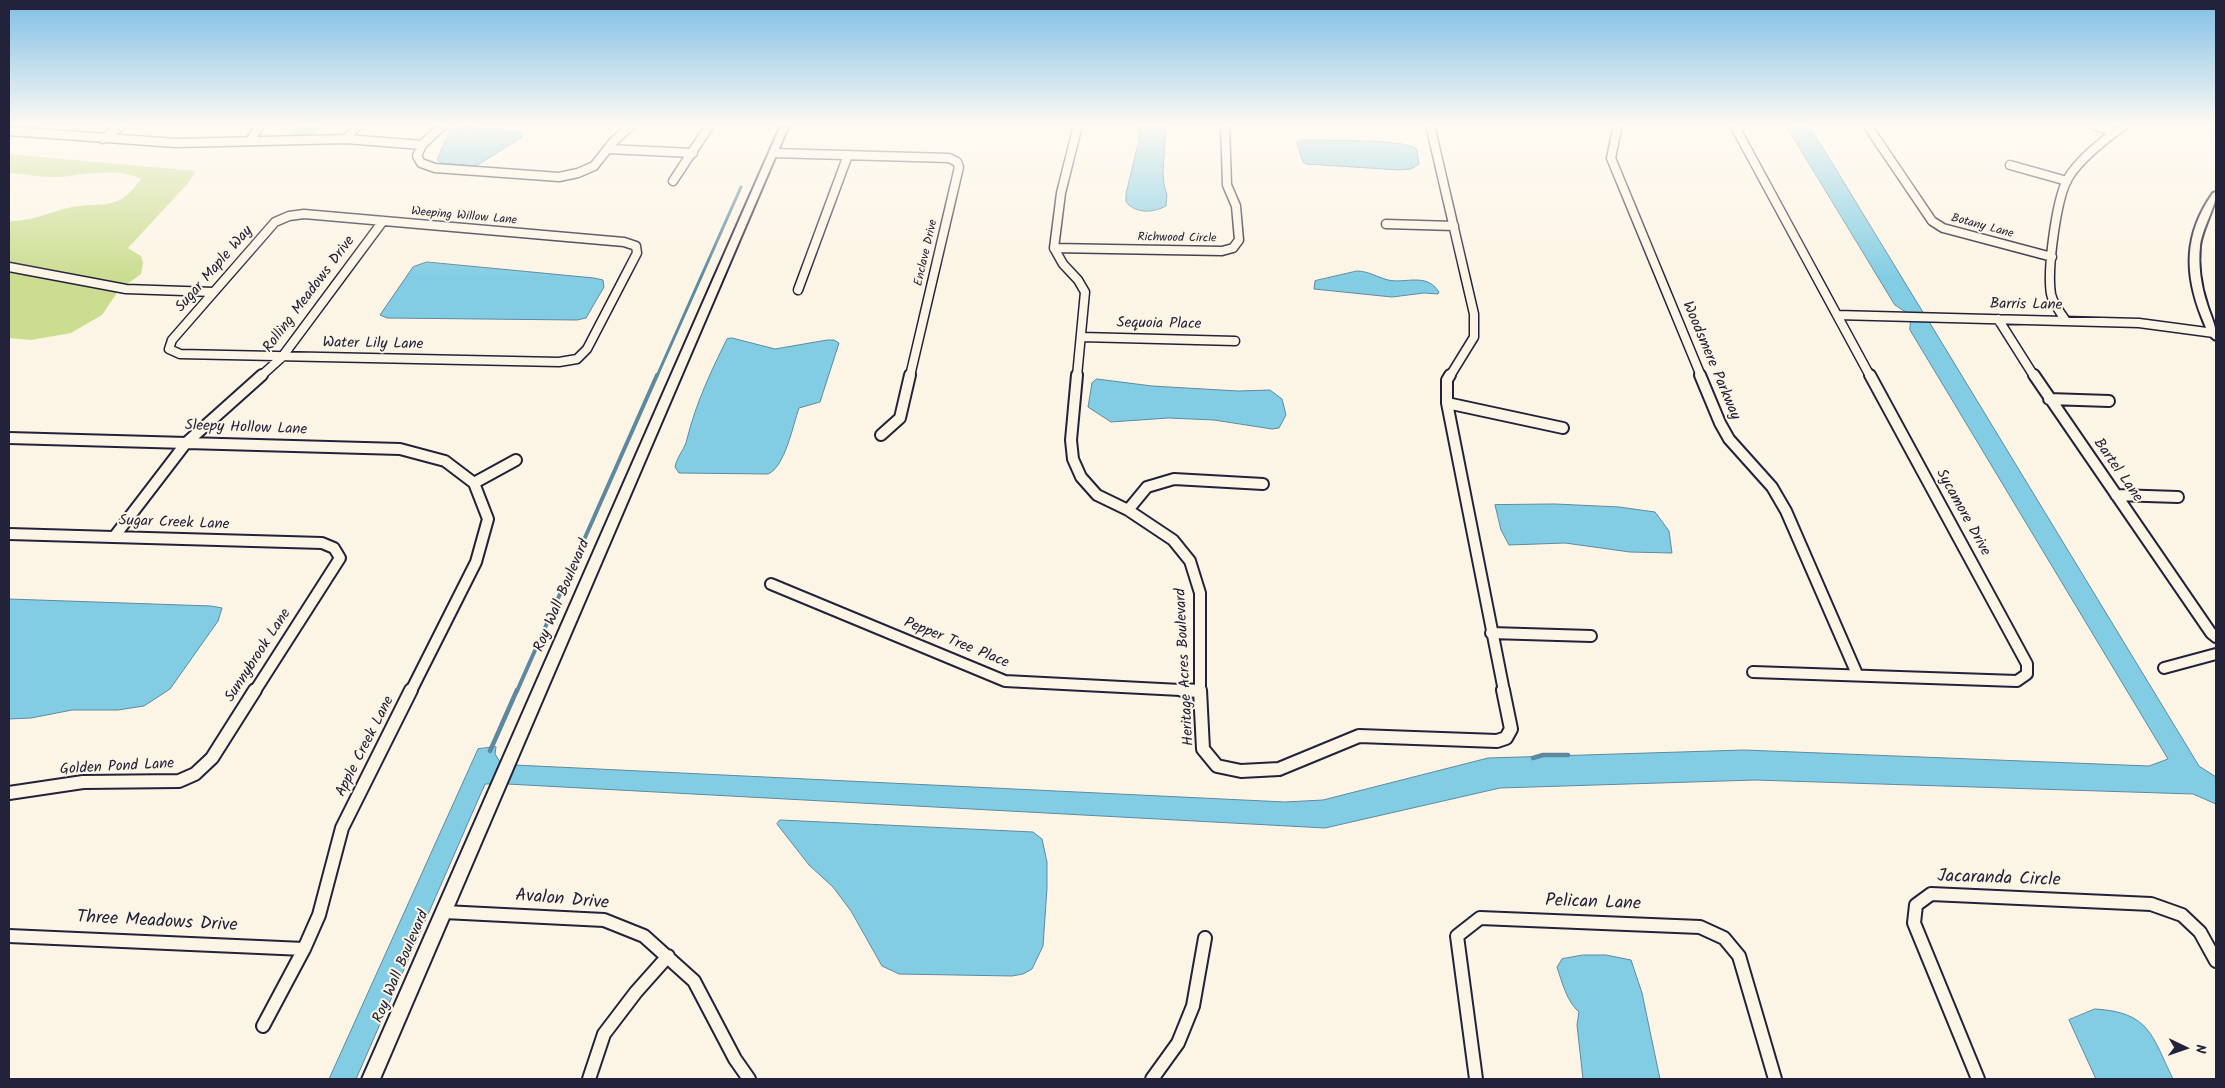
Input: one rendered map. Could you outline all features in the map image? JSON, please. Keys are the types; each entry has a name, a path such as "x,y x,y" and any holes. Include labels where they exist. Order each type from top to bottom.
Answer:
{"street":[{"path":"542,176 565,176"},
{"path":"673,181 677,176"},
{"name":"Roy Wall Boulevard","path":"371,1079 763,176"},
{"path":"798,290 840,176"},
{"name":"Enclave Drive","path":"881,435 900,418 957,176"},
{"path":"1054,248 1061,193 1065,176"},
{"name":"Richwood Circle","path":"1054,248 1222,251 1233,248 1239,240 1236,206 1227,185 1227,176"},
{"name":"Heritage Acres Boulevard","path":"1054,248 1063,264 1086,292 1071,440 1073,459 1081,477 1097,494 1128,510 1173,540 1190,561 1200,592 1200,691 1203,749 1217,766 1242,771 1279,770 1359,736 1497,741 1506,738 1511,729 1447,403 1447,380 1474,337 1474,314 1442,176"},
{"name":"Woodsmere Parkway","path":"1618,176 1720,424 1729,439 1772,487 1786,511 1857,674"},
{"name":"Sycamore Drive","path":"1753,672 1857,674 2016,681 2027,674 2027,664 1762,176"},
{"name":"Botany Lane","path":"1902,176 1932,221 1942,228 2052,257"},
{"path":"2048,176 2067,181"},
{"path":"2066,321 2051,296 2052,257 2058,214 2067,181 2072,176"},
{"path":"2215,335 2200,298 2194,262 2199,227 2206,210 2216,195"},
{"name":"Weeping Willow Lane","path":"288,216 304,214 624,242 636,246 636,253 587,349 577,359"},
{"name":"Sugar Maple Way","path":"169,349 172,340 275,222 288,216"},
{"name":"Rolling Meadows Drive","path":"114,537 186,443 282,357 383,221"},
{"path":"1386,224 1454,226"},
{"path":"9,268 126,289 213,292"},
{"name":"Barris Lane","path":"1837,315 2139,324 2215,335"},
{"name":"Bartel Lane","path":"1998,319 2048,398 2211,633 2216,637"},
{"name":"Sequoia Place","path":"1082,337 1236,340"},
{"name":"Water Lily Lane","path":"169,349 180,354 282,357 559,362 577,359"},
{"path":"2048,398 2109,401"},
{"path":"1447,403 1563,428"},
{"name":"Sleepy Hollow Lane","path":"9,438 400,449 445,461 474,483"},
{"path":"474,483 516,460"},
{"path":"1128,510 1147,488 1174,479 1263,484"},
{"name":"Apple Creek Lane","path":"263,1026 304,949 319,915 342,828 476,562 488,520 474,483"},
{"path":"2116,495 2178,497"},
{"name":"Sugar Creek Lane","path":"9,534 322,543 331,545 337,550"},
{"name":"Sunnybrook Lane","path":"195,774 212,758 340,558 337,550"},
{"name":"Pepper Tree Place","path":"771,584 1005,681 1200,691"},
{"path":"1491,633 1591,636"},
{"path":"2164,668 2216,654"},
{"name":"Golden Pond Lane","path":"9,793 83,782 179,781 195,774"},
{"name":"Jacaranda Circle","path":"1978,1079 1914,923 1916,905 1931,894 2151,904 2182,915 2200,932 2216,961"},
{"name":"Avalon Drive","path":"444,912 604,920 644,936 694,981 735,1059 749,1079"},
{"name":"Pelican Lane","path":"1476,1079 1456,936 1480,918 1700,927 1724,938 1739,956 1775,1079"},
{"name":"Three Meadows Drive","path":"9,936 304,949"},
{"path":"1152,1079 1178,1043 1193,1006 1206,938"},
{"path":"589,1079 604,1034 636,992 668,956"}],"green space":[{"path":"39,176 72,176 60,177"},
{"path":"134,176 193,176 128,248 141,256 143,263 141,274 119,290 102,315 71,333 31,340 9,338 9,223 11,221 32,219 76,206 114,202 132,191 141,179"}],"water":[{"path":"1130,176 1163,176 1167,195 1166,206 1150,211 1135,209 1126,202"},
{"path":"1817,176 1840,176 1924,314 1907,313 1895,305"},
{"path":"427,262 594,278 603,280 604,287 586,318 577,320 387,318 380,315 413,267"},
{"path":"1357,271 1395,281 1422,280 1434,286 1439,292 1438,294 1424,293 1392,297 1314,289 1315,281"},
{"path":"1911,320 1928,320 2199,766 2216,777 2216,804 2193,794 1755,780 1500,788 1325,828 507,784 515,765 1285,802 1323,800 1488,758 1744,750 2149,766 2168,759 1910,330"},
{"path":"732,338 775,349 827,340 834,340 839,343 820,402 799,408 784,455 774,470 768,474 679,473 675,467 676,463 686,443 699,400 727,339"},
{"path":"1097,379 1152,386 1238,391 1270,390 1282,399 1286,415 1279,428 1272,429 1214,420 1168,418 1111,422 1088,407 1092,383"},
{"path":"1555,504 1619,507 1655,512 1669,531 1672,553 1630,552 1565,543 1509,545 1501,530 1495,505"},
{"path":"9,599 211,606 222,608 218,621 170,689 144,706 118,710 72,710 31,718 9,719"},
{"path":"496,747 495,754 500,762 491,784 485,784 356,1079 329,1079 478,749"},
{"path":"780,820 1033,832 1042,839 1047,862 1047,888 1043,946 1032,969 1023,974 1012,976 899,974 882,966 851,911 833,887 809,865 777,824"},
{"path":"1583,955 1606,955 1631,960 1642,993 1660,1079 1583,1079 1577,1025 1579,1012 1568,997 1557,967 1562,959"},
{"path":"2095,1009 2127,1015 2147,1029 2160,1050 2173,1079 2096,1079 2069,1020"}],"waterway":[{"path":"657,376 741,187"},
{"path":"517,691 657,375"},
{"path":"490,751 517,690"},
{"path":"1533,758 1543,755 1568,755"}]}
